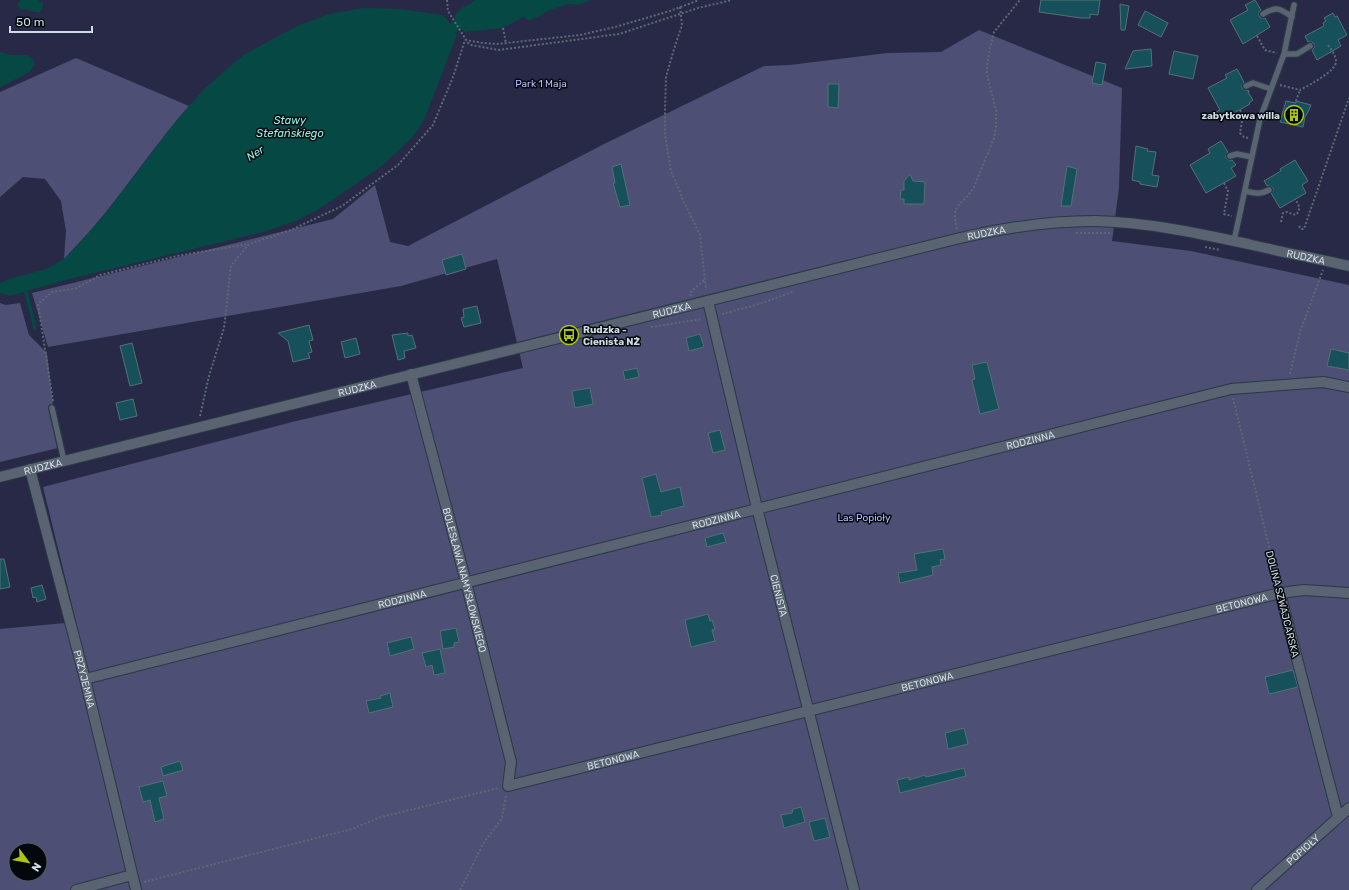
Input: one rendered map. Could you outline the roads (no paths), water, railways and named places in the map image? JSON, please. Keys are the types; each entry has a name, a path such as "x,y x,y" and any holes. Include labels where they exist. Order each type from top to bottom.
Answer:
{"street":[{"name":"RUDZKA","path":"0,477 992,231 1050,223 1096,221 1155,226 1234,241 1349,266"},
{"name":"CIENISTA","path":"708,301 757,508 854,890"},
{"name":"BOLESŁAWA NAMYSŁOWSKIEGO","path":"411,374 466,582 511,762 508,786"},
{"name":"RODZINNA","path":"85,679 1231,389 1323,382 1349,387"},
{"name":"PRZYJEMNA","path":"30,470 85,679 134,883"},
{"name":"BETONOWA","path":"508,786 1280,593 1304,590 1349,592"},
{"name":"DOLINA SZWAJCARSKA","path":"1280,593 1338,818"},
{"name":"POPIOŁY","path":"1257,890 1349,808"},
{"path":"76,890 134,883"}],"lane":[{"path":"1234,241 1260,119 1284,54 1294,5"},
{"path":"1263,14 1271,9 1277,9 1284,11 1292,17"},
{"path":"1284,54 1297,54 1310,46"},
{"path":"1246,86 1253,83 1272,86"},
{"path":"1230,156 1237,154 1252,157"},
{"path":"1244,191 1257,194 1264,193 1269,190"},
{"path":"52,408 64,461"}],"water":[{"path":"20,0 38,0 43,3 43,7 40,12 21,10 17,5"},
{"name":"Stawy Stefańskiego","path":"475,0 592,0 578,5 569,4 548,11 530,21 523,17 503,28 464,32 462,29 455,32 457,35 424,120 412,138 383,165 321,208 298,220 267,231 62,281 10,296 0,293 0,283 12,278 46,269 64,259 101,219 176,121 204,89 243,55 297,26 329,14 364,8 400,9 442,15 450,24 456,20 454,16 463,7"},
{"path":"0,52 12,55 27,55 34,60 35,64 30,72 0,87"}],"waterway":[{"path":"26,292 35,328"}],"place":[{"name":"zabytkowa willa","path":"1294,115"},
{"name":"Rudzka - Cienista NŻ","path":"569,335"}],"park label":[{"name":"Park 1 Maja","path":"541,83"},
{"name":"Las Popioły","path":"864,517"}],"water label":[{"name":"Ner","path":"255,153"}]}
